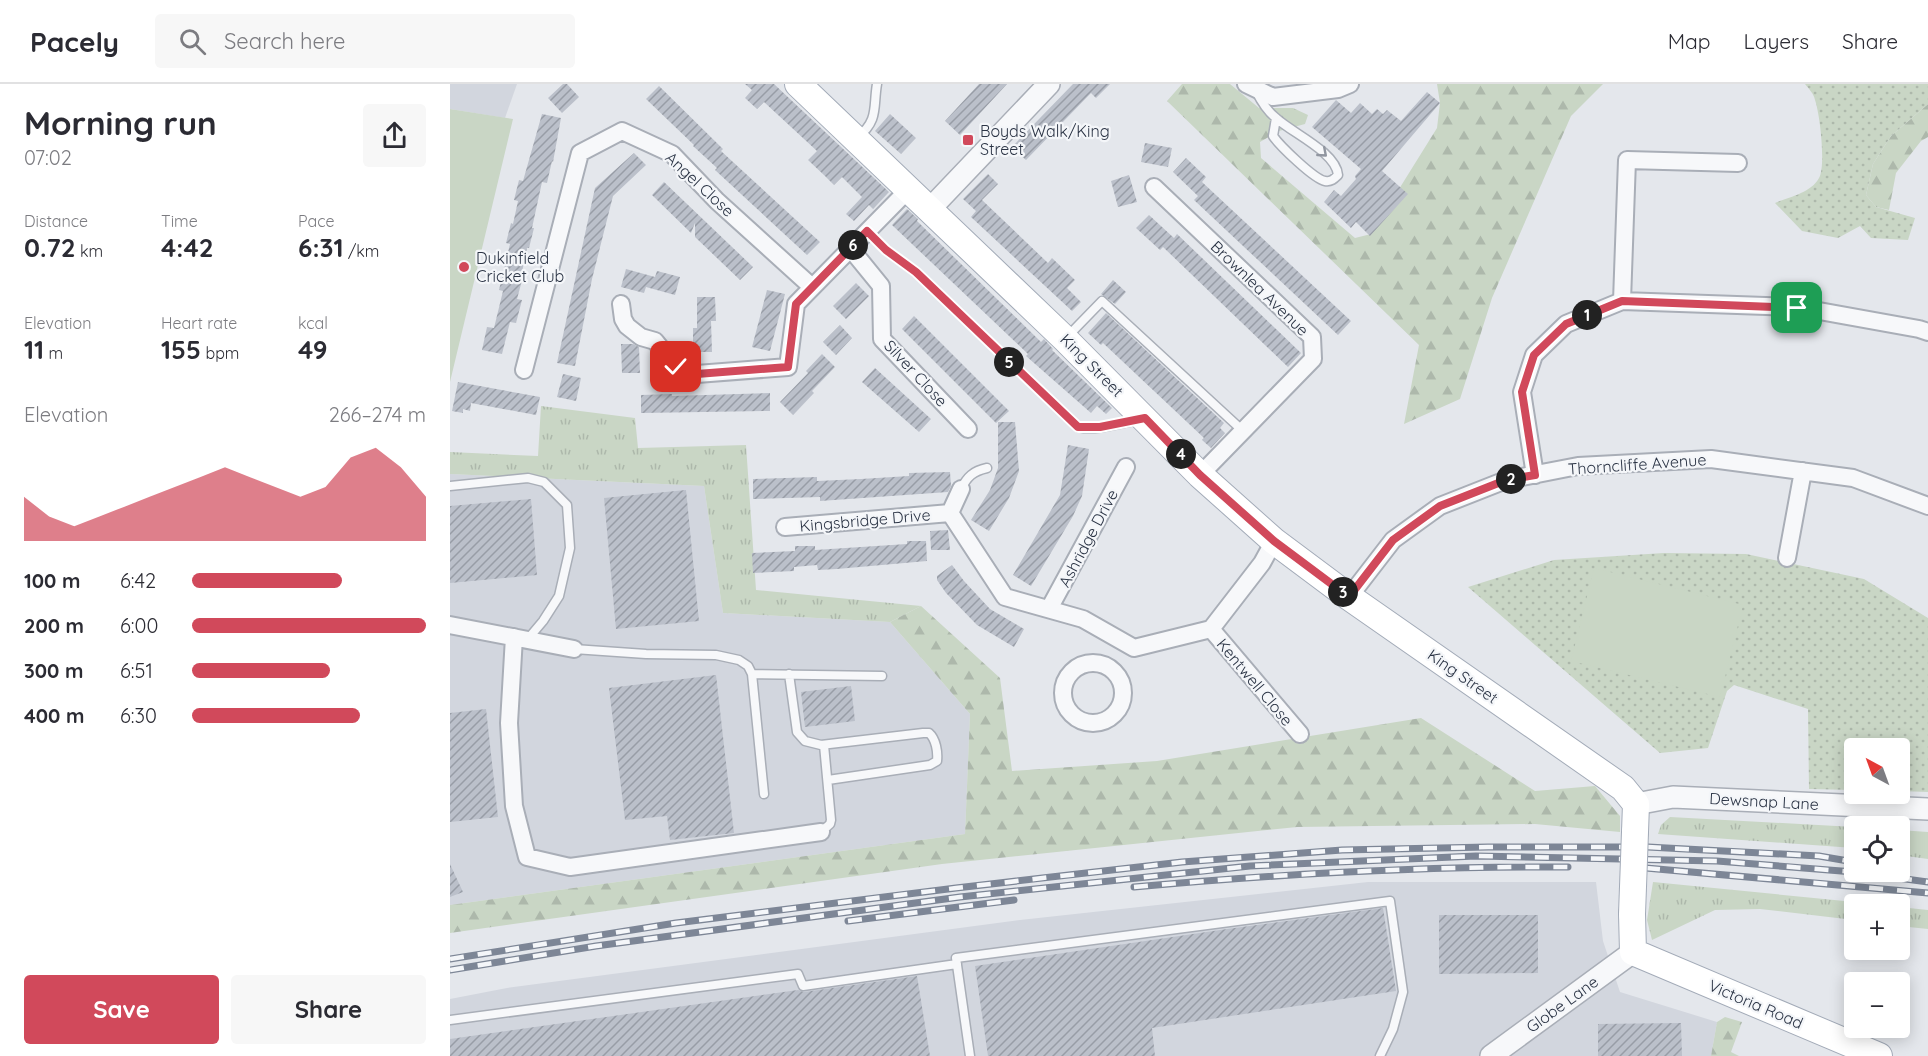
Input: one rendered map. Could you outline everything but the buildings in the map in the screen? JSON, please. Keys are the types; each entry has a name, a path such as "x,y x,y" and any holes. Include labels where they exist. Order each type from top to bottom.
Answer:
{"main road":[{"name":"King Street","path":"798,84 1065,339 1200,475 1274,541 1349,597 1623,788 1636,804"},
{"path":"1633,952 1636,804"},
{"name":"Victoria Road","path":"1633,952 1879,1056"}],"street":[{"path":"929,210 1050,84"},
{"path":"1250,86 1273,98 1338,89 1350,84"},
{"name":"Angel Close","path":"524,369 580,153 622,131 672,154 717,201 812,287"},
{"path":"1622,301 1627,160 1738,163"},
{"name":"Brownlea Avenue","path":"1154,187 1312,338 1313,359 1200,475"},
{"path":"621,304 623,319 627,326 641,337 656,341 676,367 697,374 788,367 796,304 908,190"},
{"name":"Silver Close","path":"850,248 880,286 882,339 968,429"},
{"path":"1535,475 1522,392 1534,355 1566,324 1622,301 1797,308 1928,332"},
{"name":"Thorncliffe Avenue","path":"1349,597 1393,540 1440,506 1506,480 1578,466 1711,459 1853,478 1928,506"},
{"name":"Ashridge Drive","path":"1049,609 1126,467"},
{"path":"1787,558 1803,471"},
{"path":"950,513 961,489"},
{"name":"Kingsbridge Drive","path":"785,526 950,513 1005,597 1083,619 1134,648 1210,629"},
{"path":"1210,629 1262,563 1274,541"},
{"path":"450,625 573,649"},
{"name":"Kentwell Close","path":"1210,629 1300,734"},
{"path":"520,639 509,723 514,806 527,857 570,867 821,832"},
{"path":"1103,665 1122,641"},
{"name":"Dewsnap Lane","path":"1636,804 1673,797 1928,809"},
{"name":"Globe Lane","path":"1491,1056 1633,952"}],"lane":[{"path":"856,139 873,120 876,84"},
{"path":"1250,86 1276,118 1337,167 1338,175 1327,182 1280,146 1273,136 1276,118"},
{"path":"867,231 886,250 916,272 1078,427 1100,427 1145,418"},
{"path":"1065,339 1102,301 1243,431"},
{"path":"961,489 971,475 987,468"},
{"path":"450,486 528,478 544,482 567,505 570,548 559,596 543,621 520,639"},
{"path":"573,649 646,654 716,655 739,660 748,666 752,674 764,794"},
{"path":"752,674 882,676"},
{"path":"789,674 797,732 805,741 824,745 929,734 935,741 938,758 930,765 828,780"},
{"path":"821,832 831,820 824,745"},
{"path":"970,1056 956,957 1390,901 1403,992 1393,1029 1380,1056"},
{"path":"450,1020 798,974 803,986 957,964"}],"shaded area":[{"path":"450,84 517,84 505,118 450,109"},
{"path":"450,474 704,486 723,613 890,622 970,714 965,834 450,905"},
{"path":"1368,882 1596,882 1603,941 1620,992 1717,1022 1711,1056 450,1056 450,999 507,988 1020,920"}],"green space":[{"path":"1182,84 1230,84 1259,108 1293,108 1308,115 1305,124 1279,131 1260,142 1261,158 1355,238 1371,234 1437,128 1440,103 1437,84 1603,84 1571,116 1492,298 1460,399 1404,424 1419,345 1167,101"},
{"path":"1805,84 1928,84 1928,104 1891,136 1873,164 1866,195 1876,207 1915,218 1908,240 1871,238 1860,226 1838,238 1802,231 1775,203 1811,187 1821,172 1822,140 1819,116 1814,96"},
{"path":"1928,104 1928,137 1921,141 1896,173 1889,210 1876,207 1866,195 1873,164 1891,136"},
{"name":"Dukinfield Cricket Club","path":"450,109 513,119 450,382"},
{"path":"541,406 635,418 638,448 746,445 756,590 921,606 890,622 723,613 704,486 450,474 450,452 538,456"},
{"path":"1664,553 1746,554 1864,579 1928,618 1928,792 1910,791 1910,738 1844,738 1844,790 1809,789 1808,709 1734,685 1727,691 1708,748 1660,753 1468,587 1554,560"},
{"path":"1594,568 1743,605 1720,697 1571,661"},
{"path":"921,606 1000,678 1012,771 1157,761 1421,718 1535,791 1595,786 1620,816 1620,832 1535,824 1297,827 942,864 450,933 450,905 965,834 970,714 890,622"},
{"path":"1670,817 1844,826 1844,847 1658,834 1661,825"},
{"path":"1910,831 1928,832 1928,859 1910,857"},
{"path":"1653,882 1844,901 1844,919 1760,909 1715,910 1652,940 1647,920"},
{"path":"1910,908 1928,910 1928,929 1910,927"},
{"path":"1725,1017 1742,1022 1731,1052 1739,1056 1711,1056 1717,1022"}],"railway":[{"path":"450,959 676,923 956,888 1182,862 1342,850 1648,847 1819,856 1844,860"},
{"path":"450,970 596,946 960,897 1250,866 1476,856 1717,861 1854,872 1928,882"},
{"path":"1134,887 1351,872 1568,867"},
{"path":"1646,868 1928,893"},
{"path":"848,921 1014,900"}],"place":[{"name":"Boyds Walk/King Street","path":"968,140"},
{"name":"Dukinfield Cricket Club","path":"464,267"}],"route":[{"path":"676,367 697,374 788,367 796,304 867,231 886,250 916,272 1078,427 1100,427 1145,418 1200,475 1274,541 1349,597 1393,540 1440,506 1506,480 1535,475 1522,392 1534,355 1566,324 1622,301 1797,308"}]}
